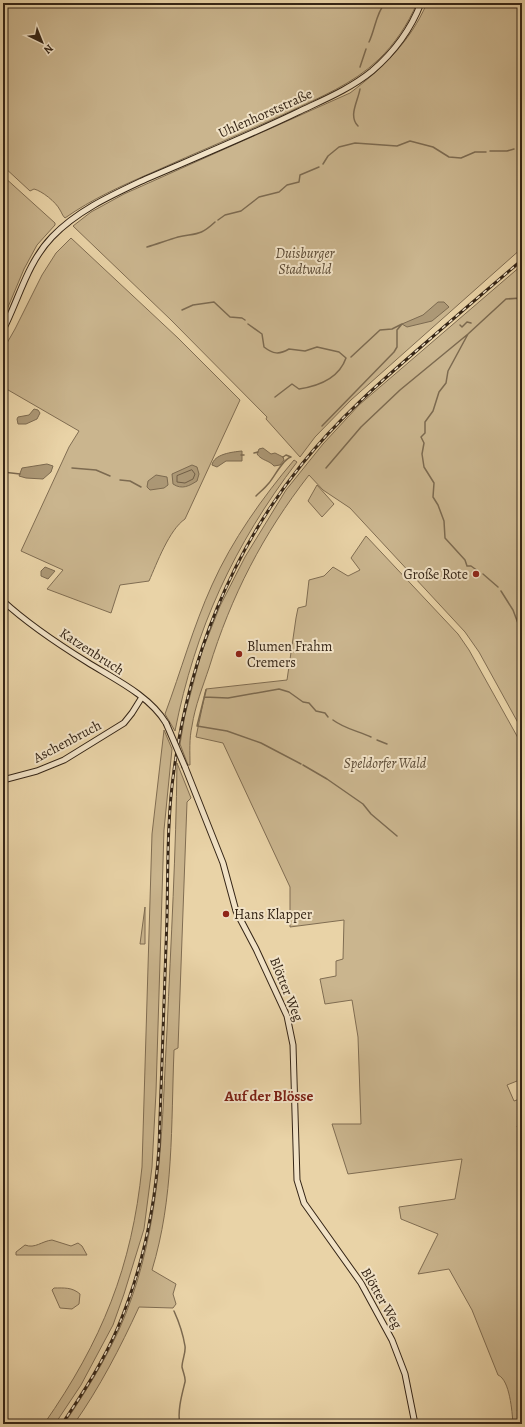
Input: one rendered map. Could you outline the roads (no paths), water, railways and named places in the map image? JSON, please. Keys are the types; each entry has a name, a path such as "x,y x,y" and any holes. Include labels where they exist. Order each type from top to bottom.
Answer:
{"street":[{"name":"Uhlenhorststraße","path":"3,330 28,273 41,250 63,227 88,207 279,122 347,88 371,71 388,55 408,30 421,3"},
{"name":"Katzenbruch","path":"3,601 27,621 69,651 142,698 154,707 166,723"},
{"name":"Aschenbruch","path":"3,780 21,777 51,766 117,727 129,718 142,698"},
{"name":"Blötter Weg","path":"166,723 223,862 236,911 259,954 287,1016 291,1029 293,1045 298,1189 304,1203 361,1284 385,1325 405,1374 414,1423"}],"water":[{"path":"438,302 444,302 449,307 432,321 407,327 402,324 423,315"},
{"path":"34,409 38,410 40,413 37,419 26,424 18,424 18,417 29,415"},
{"path":"263,448 271,454 275,453 283,457 284,460 280,465 274,466 257,454 259,449"},
{"path":"242,451 242,461 226,461 217,467 212,465 213,461 220,456"},
{"path":"47,464 53,466 51,472 43,479 19,476 22,468"},
{"path":"192,465 197,467 199,474 197,481 188,486 182,487 173,484 172,474"},
{"path":"156,475 167,477 168,485 164,488 150,490 147,487 148,481"},
{"path":"45,567 55,571 48,579 41,576 41,571"}],"waterway":[{"path":"369,42 382,7 385,3"},
{"path":"360,67 366,49"},
{"path":"358,126 354,118 354,108 360,89"},
{"path":"323,164 328,156 339,147 355,143 397,146 410,141 433,147 449,157 461,158 475,152 486,152"},
{"path":"490,151 507,151 514,149"},
{"path":"218,220 225,215 241,211 259,197 279,192 287,185 299,182 300,175 319,167"},
{"path":"147,247 178,237 202,232 215,222"},
{"path":"326,468 361,427 400,390 468,334 506,299 522,298"},
{"path":"182,310 193,305 214,302 230,317 242,318 245,320"},
{"path":"460,325 462,327 467,322 471,323"},
{"path":"248,324 262,334 264,347 270,351 276,353 289,349 305,351 317,347 339,352 346,358 339,371 327,380 314,386 299,389 292,384 275,397"},
{"path":"351,357 380,330 392,329 402,324"},
{"path":"322,426 394,352 397,347 397,330 402,324"},
{"path":"468,334 448,371 446,383 439,392 433,411 425,422 425,433 421,437 424,443 422,454 424,467 434,483 433,497 438,505 444,521 445,538 465,560 467,566 471,566 478,571"},
{"path":"254,453 258,452"},
{"path":"283,457 286,455 291,457"},
{"path":"256,496 269,483 285,461 291,457"},
{"path":"72,468 96,470 110,476"},
{"path":"3,472 20,474"},
{"path":"120,480 130,481 141,487"},
{"path":"483,574 498,587"},
{"path":"501,591 513,610 522,634"},
{"path":"204,697 228,698 279,689 289,692 303,702 309,703 316,711 325,713 328,717"},
{"path":"206,690 197,726 227,731 261,743 301,764"},
{"path":"333,720 347,728 371,737"},
{"path":"377,740 387,744"},
{"path":"303,765 327,779 363,804 371,814 397,836"},
{"path":"174,1311 182,1333 185,1349 182,1367 185,1380 179,1409 180,1424"}],"railway":[{"path":"62,1424 78,1401 106,1353 118,1327 134,1283 151,1216 159,1147 168,844 172,788 181,729 190,688 202,648 217,608 234,570 254,533 302,464 329,432 374,388 522,260"}],"place":[{"name":"Große Rote","path":"476,574"},
{"name":"Blumen Frahm Cremers","path":"239,654"},
{"name":"Hans Klapper","path":"226,914"}],"district":[{"name":"Auf der Blösse","path":"269,1096"}],"park label":[{"name":"Duisburger Stadtwald","path":"305,262"},
{"name":"Speldorfer Wald","path":"385,763"}]}
